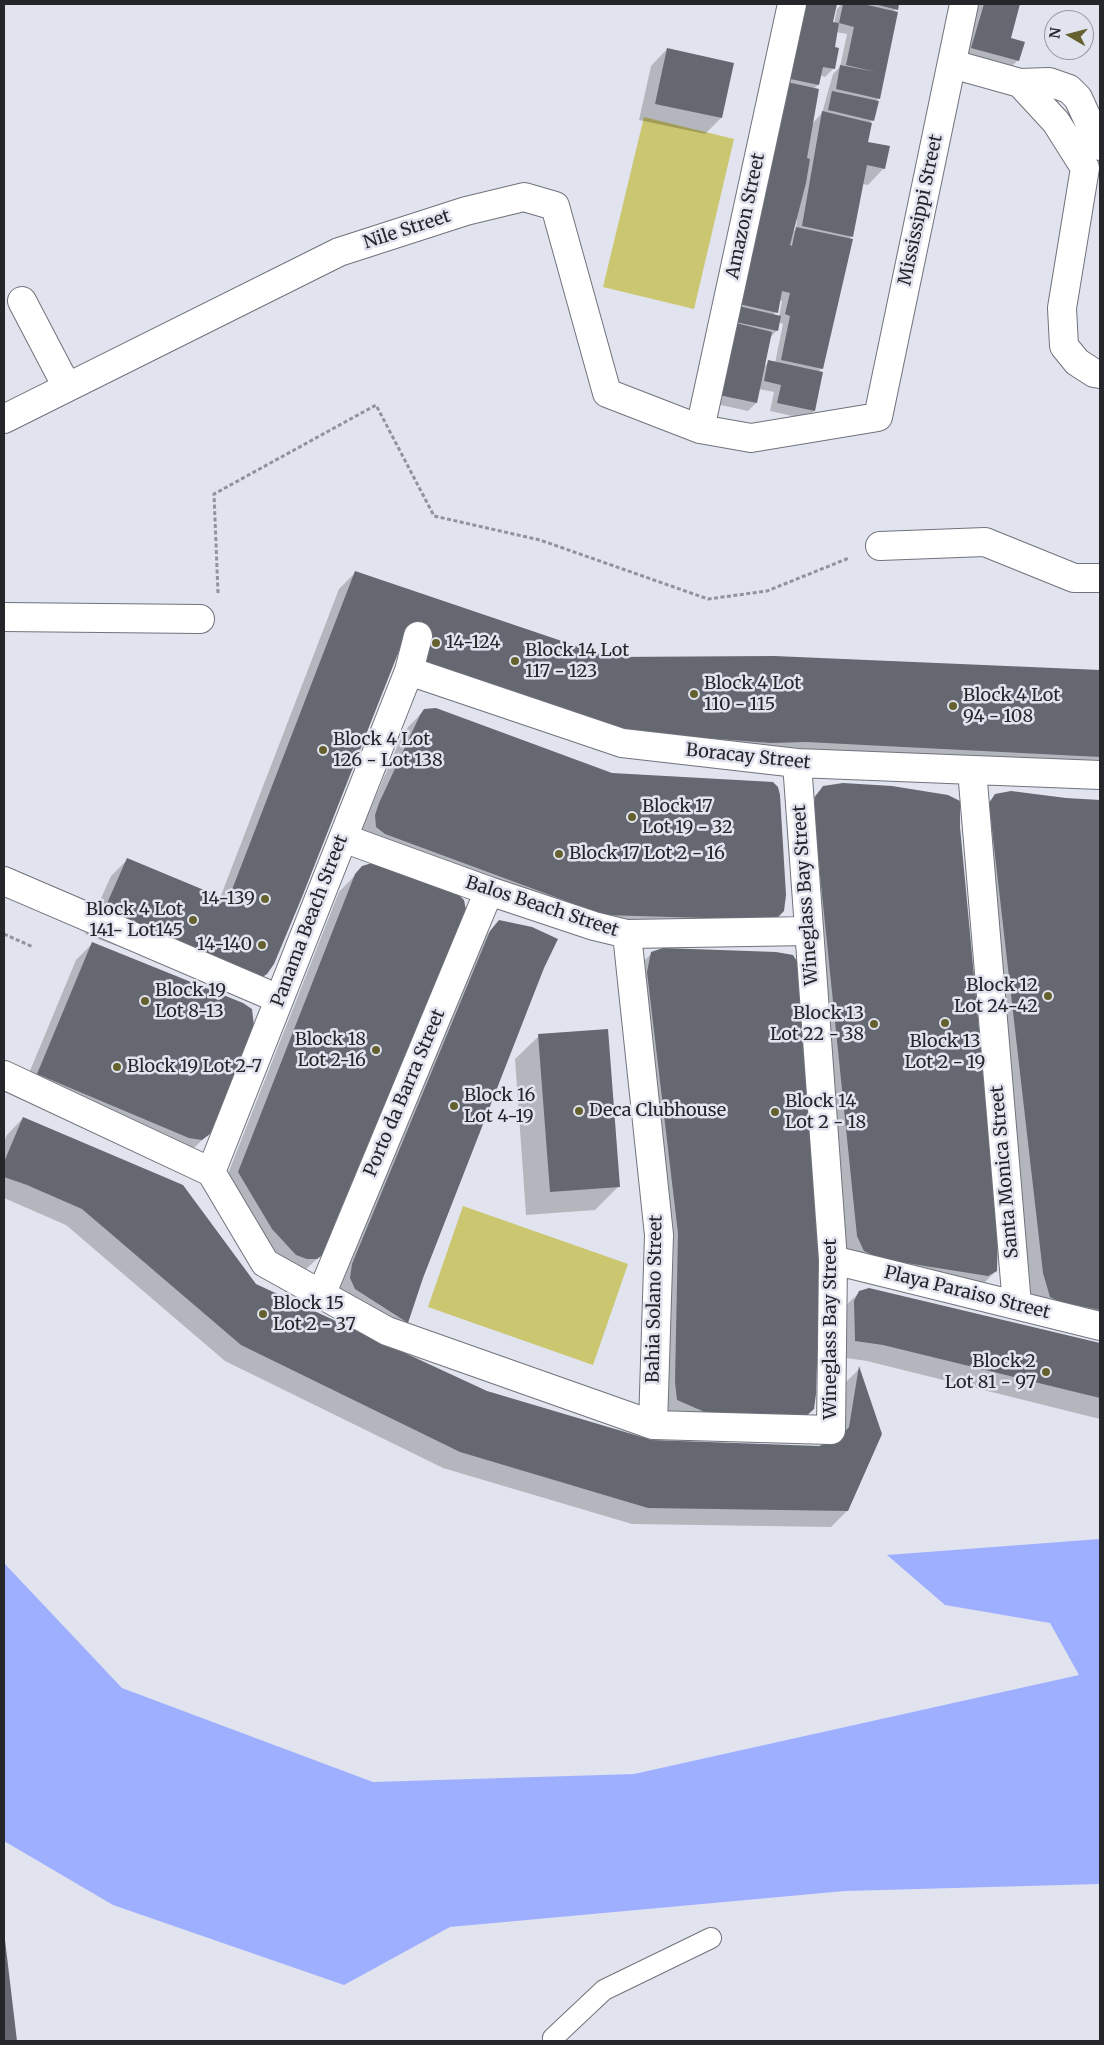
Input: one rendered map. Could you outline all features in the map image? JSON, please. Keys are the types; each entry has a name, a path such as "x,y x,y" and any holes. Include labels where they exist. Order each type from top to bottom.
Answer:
{"street":[{"name":"Amazon Street","path":"700,429 792,4"},
{"name":"Mississippi Street","path":"700,429 751,438 878,416 964,4"},
{"path":"952,64 1020,83 1048,82 1069,89 1078,98 1100,146"},
{"path":"1020,83 1056,122 1093,170 1062,308 1064,346 1077,362 1094,373 1100,374"},
{"name":"Nile Street","path":"4,419 339,252 466,211 524,197 555,206 607,393 700,429"},
{"path":"22,300 67,388"},
{"path":"880,546 985,542 1074,578 1100,578"},
{"path":"4,617 200,619"},
{"name":"Panama Beach Street","path":"211,1172 409,670 418,636"},
{"name":"Boracay Street","path":"409,670 622,743 797,763 1100,775"},
{"name":"Wineglass Bay Street","path":"211,1172 265,1263 387,1331 653,1425 831,1430 833,1260 797,763"},
{"name":"Santa Monica Street","path":"972,770 1017,1305"},
{"name":"Balos Beach Street","path":"342,838 489,891 594,926 627,934 809,931"},
{"path":"4,881 279,999"},
{"name":"Porto da Barra Street","path":"322,1294 489,891"},
{"name":"Bahia Solano Street","path":"627,934 659,1234 653,1425"},
{"path":"4,1075 211,1172"},
{"name":"Playa Paraiso Street","path":"833,1260 1100,1326"}],"lane":[{"path":"554,2041 553,2038 604,1990 711,1938"}],"path":[{"path":"200,619 219,613 214,494 376,405 434,516 540,540 708,598 767,591 880,546"},
{"path":"4,934 33,948"}],"shaded area":[{"path":"644,117 734,139 694,309 603,287"},
{"path":"463,1206 628,1264 593,1365 428,1307"}],"water":[{"path":"1100,1539 1100,1884 845,1891 450,1927 344,1985 113,1905 4,1841 4,1563 122,1688 373,1782 634,1774 1079,1675 1050,1623 945,1605 887,1555"}],"building":[{"path":"799,4 837,4 833,22 839,23 835,47 839,48 835,69 823,67 819,85 776,76"},
{"path":"843,4 863,4 898,12 880,99 836,89 840,65 876,72 846,65 854,27 839,23"},
{"path":"874,4 899,4 898,10"},
{"path":"984,4 1020,4 1011,38 1025,42 1019,61 971,48"},
{"path":"667,48 734,63 722,118 655,104"},
{"path":"787,82 819,89 807,158 810,159 806,183 790,245 792,246 796,227 853,239 823,369 781,360 790,316 785,314 790,293 782,291 778,313 739,304"},
{"path":"832,91 879,101 874,121 828,110"},
{"path":"822,111 872,123 868,142 890,146 885,169 867,165 853,237 802,226"},
{"path":"734,305 781,316 778,331 731,321"},
{"path":"736,323 772,332 757,403 714,394"},
{"path":"768,360 823,372 815,411 777,403 781,385 764,381"},
{"path":"355,571 609,657 774,656 1100,670 1100,757 806,742 771,743 613,731 426,667 408,628 302,897 274,964 267,974 261,978 101,917 127,858 228,900"},
{"path":"436,708 612,773 773,782 778,787 780,795 786,895 784,911 778,917 771,920 604,915 385,834 376,827 375,815 379,803 420,715 424,709"},
{"path":"843,783 892,786 948,795 960,801 960,827 998,1231 997,1271 988,1276 881,1259 864,1251 857,1236 814,816 815,797 823,786"},
{"name":"Block 12 Lot 24-42","path":"1011,791 1100,800 1100,1310 1060,1302 1050,1297 1043,1273 989,803 995,794"},
{"path":"372,863 457,893 464,900 466,910 335,1223 324,1254 317,1259 307,1259 296,1255 272,1229 238,1172 355,874 362,866"},
{"name":"Block 16 Lot 4-19","path":"499,920 532,927 558,939 544,968 423,1278 408,1323 355,1289 350,1278 352,1264 490,931"},
{"path":"92,942 243,1003 252,1009 254,1026 210,1134 202,1140 189,1138 37,1074"},
{"path":"663,948 776,952 793,955 798,963 821,1244 816,1394 814,1409 804,1418 707,1413 677,1400 675,1382 678,1233 647,972 651,952"},
{"name":"Deca Clubhouse","path":"608,1029 620,1187 550,1192 538,1034"},
{"name":"Block 15 Lot 2 - 37","path":"23,1117 183,1185 256,1284 487,1391 652,1440 819,1446 838,1439 849,1427 859,1366 882,1434 848,1511 648,1508 460,1452 241,1345 82,1209 4,1177 4,1162"},
{"name":"Block 2 Lot 81 - 97","path":"869,1288 1100,1343 1100,1398 883,1345 855,1341 854,1301 859,1291"},
{"path":"5,1940 17,2041 4,2041"}],"place":[{"name":"14-124","path":"436,643"},
{"name":"Block 14 Lot 117 - 123","path":"515,661"},
{"name":"Block 4 Lot 110 - 115","path":"694,694"},
{"name":"Block 4 Lot 94 - 108","path":"953,706"},
{"name":"Block 4 Lot 126 - Lot 138","path":"323,750"},
{"name":"Block 17 Lot 19 - 32","path":"632,817"},
{"name":"Block 17 Lot 2 - 16","path":"559,854"},
{"name":"14-139","path":"265,899"},
{"name":"Block 4 Lot 141- Lot145","path":"193,920"},
{"name":"14-140","path":"262,945"},
{"name":"Block 12 Lot 24-42","path":"1048,996"},
{"name":"Block 19 Lot 8-13","path":"145,1001"},
{"name":"Block 13 Lot 2 - 19","path":"945,1023"},
{"name":"Block 13 Lot 22 - 38","path":"874,1024"},
{"name":"Block 18 Lot 2-16","path":"376,1050"},
{"name":"Block 19 Lot 2-7","path":"117,1067"},
{"name":"Block 16 Lot 4-19","path":"454,1106"},
{"name":"Deca Clubhouse","path":"579,1111"},
{"name":"Block 14 Lot 2 - 18","path":"775,1112"},
{"name":"Block 15 Lot 2 - 37","path":"263,1314"},
{"name":"Block 2 Lot 81 - 97","path":"1046,1372"}]}
